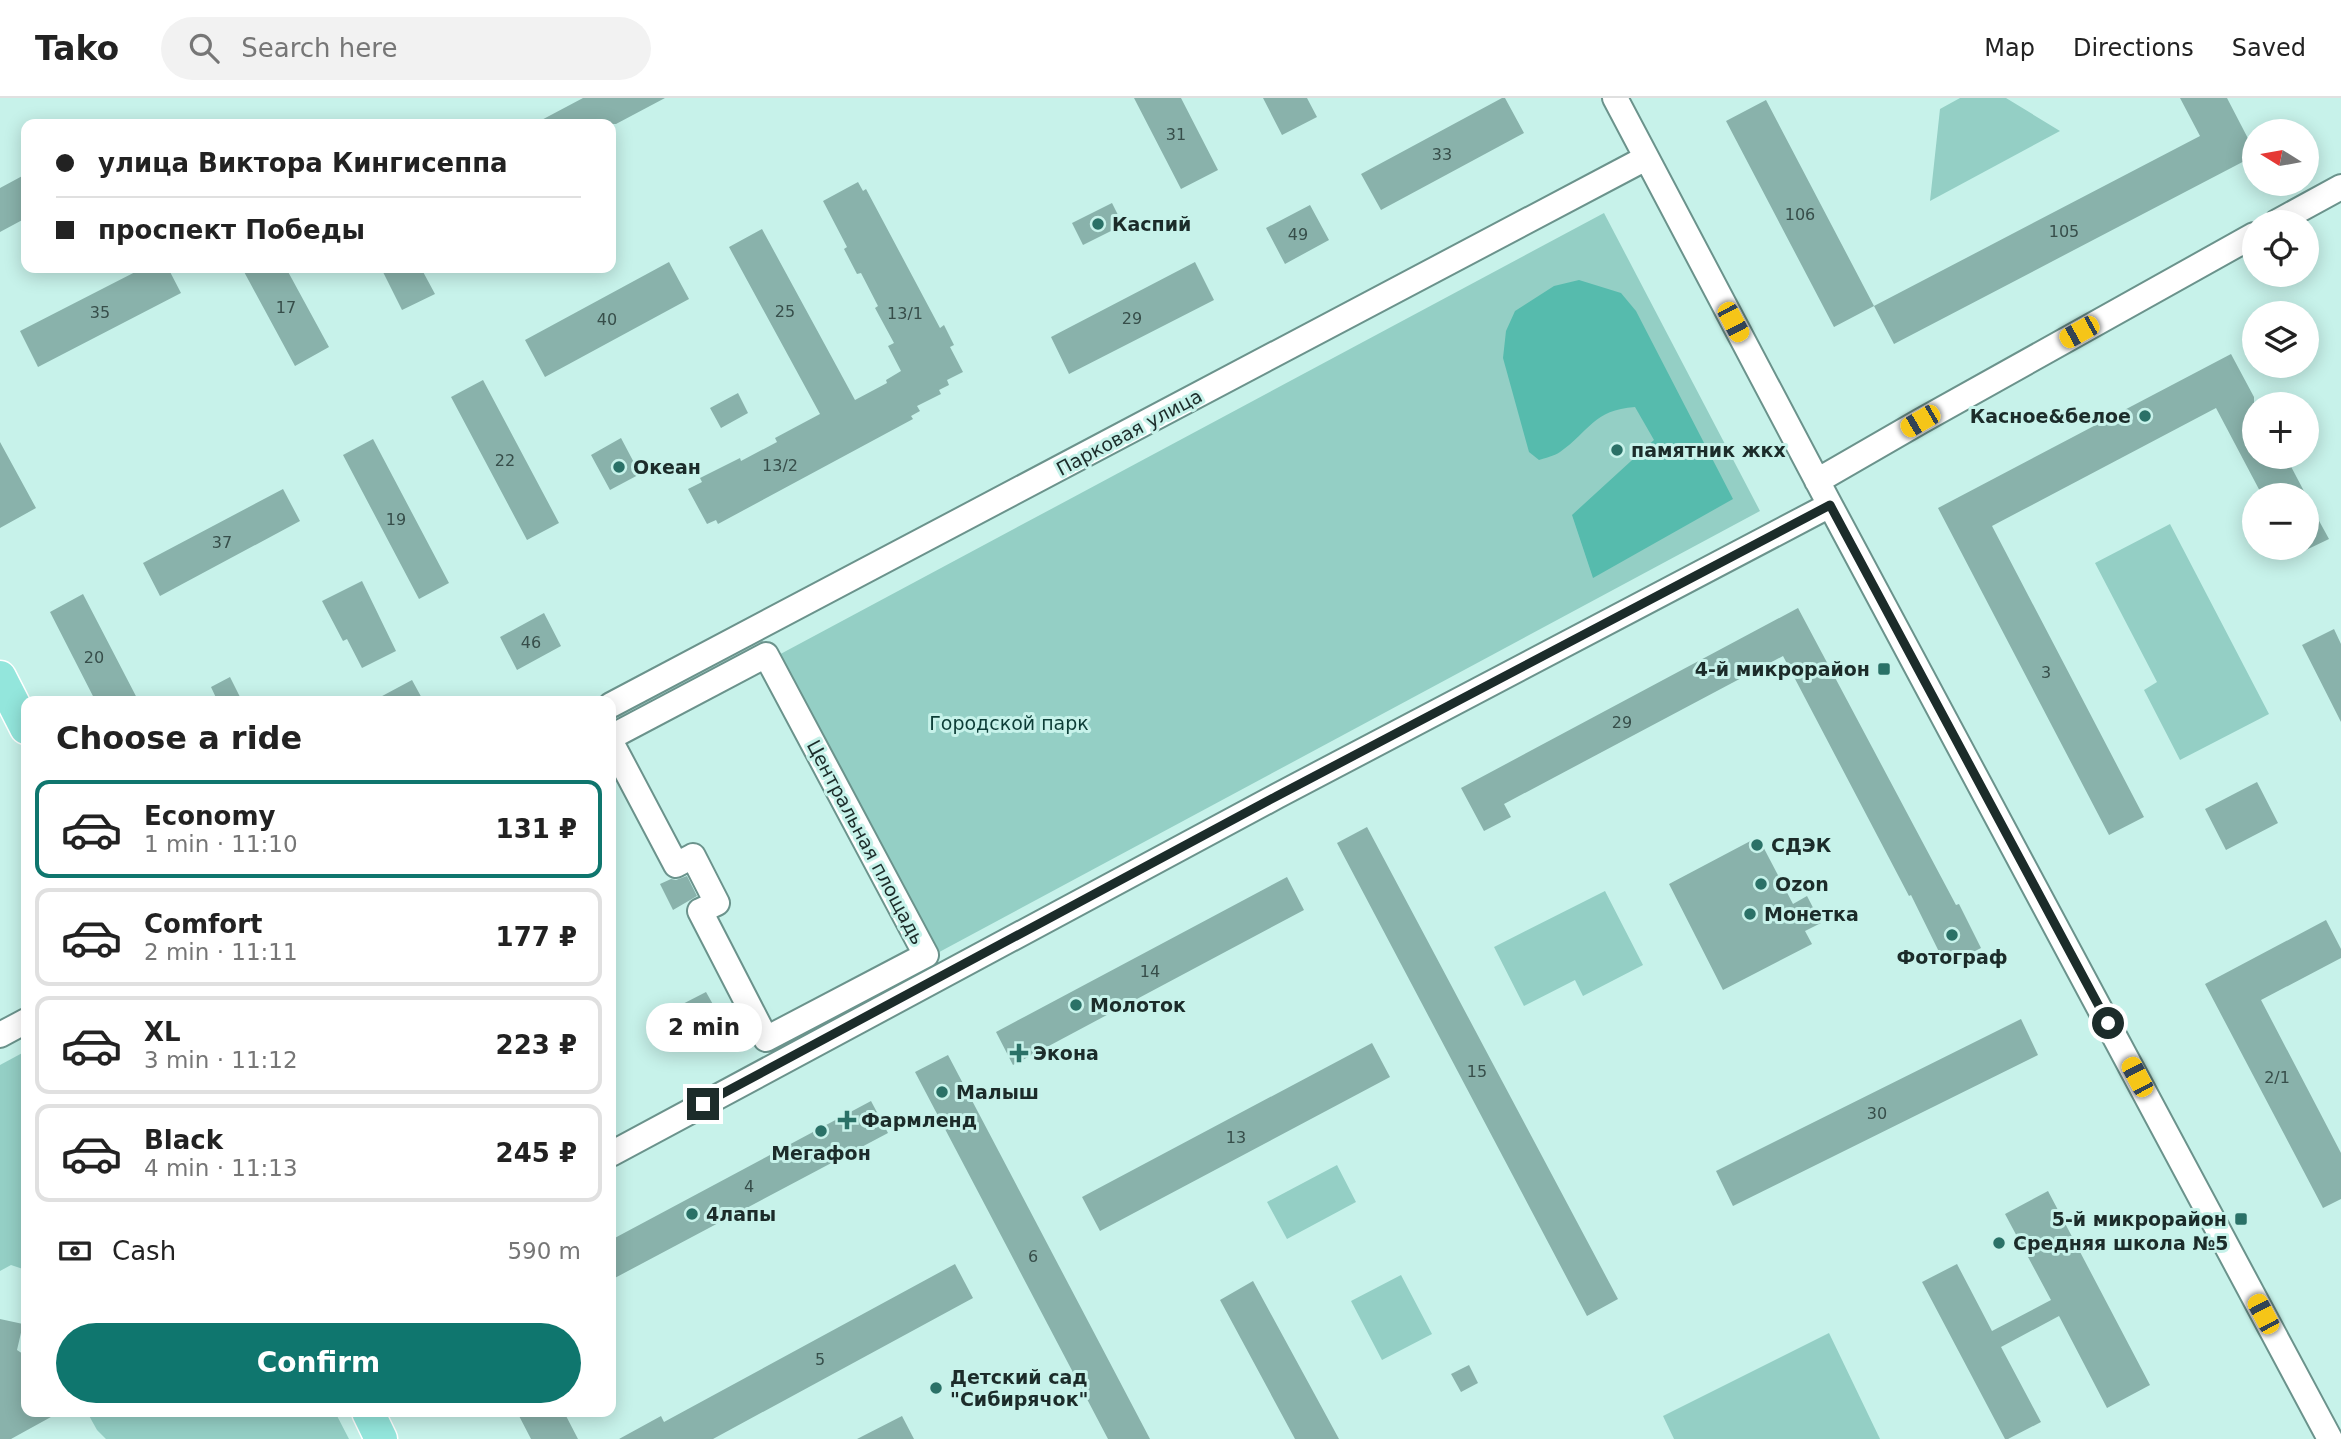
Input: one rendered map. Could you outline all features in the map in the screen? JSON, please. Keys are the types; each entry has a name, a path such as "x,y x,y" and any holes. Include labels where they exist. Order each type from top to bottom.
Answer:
{"main road":[{"path":"0,677 21,718"},
{"path":"371,1417 382,1439"}],"street":[{"path":"1615,98 2330,1439"},
{"name":"Парковая улица","path":"616,702 1647,158"},
{"path":"2299,210 2341,187"},
{"path":"1817,481 2242,242"},
{"path":"616,1151 1265,802 1830,505"},
{"name":"Центральная площадь","path":"616,734 766,655 926,955 766,1039 700,911 717,903 693,856 676,865 616,751"},
{"path":"0,1035 21,1024"}],"green space":[{"path":"1960,98 2006,98 2060,131 1930,201 1940,109"},
{"name":"Городской парк","path":"1604,213 1760,511 930,957 773,658"},
{"path":"2170,524 2269,714 2180,760 2144,690 2157,682 2095,563"},
{"path":"1605,891 1643,965 1583,996 1575,980 1524,1006 1494,947"},
{"path":"21,1054 21,1268 11,1265 0,1271 0,1065"},
{"path":"1337,1165 1356,1202 1287,1239 1267,1202"},
{"path":"1401,1275 1432,1334 1382,1360 1351,1301"},
{"path":"1829,1333 1880,1439 1674,1439 1663,1416"},
{"path":"90,1417 338,1417 349,1439 106,1439"}],"shaded area":[{"path":"1579,280 1621,293 1636,311 1733,499 1593,578 1572,515 1654,440 1635,407 1621,409 1601,417 1560,452 1539,460 1529,452 1503,358 1506,331 1515,311 1554,286"}],"building":[{"path":"583,98 665,98 616,124 616,119 543,119"},
{"path":"1134,98 1181,98 1218,170 1181,189"},
{"path":"1263,98 1307,98 1317,117 1282,135"},
{"path":"1505,98 1524,133 1381,210 1361,174"},
{"path":"2180,98 2227,98 2242,127 2242,162 1894,344 1874,306 2200,136"},
{"path":"1766,100 1874,306 1834,327 1726,121"},
{"path":"21,177 21,221 0,232 0,188"},
{"path":"858,182 863,191 866,189 940,328 944,325 954,345 950,347 963,372 947,380 949,385 939,390 941,394 917,406 920,411 911,416 913,419 718,524 716,520 707,524 688,489 702,482 700,478 777,442 775,438 820,414 729,247 762,229 855,400 887,383 886,380 901,371 888,346 894,343 875,308 878,306 861,273 857,274 844,249 847,247 823,201"},
{"name":"Каспий","path":"1112,203 1123,225 1083,245 1072,223"},
{"path":"1310,205 1329,240 1285,264 1266,228"},
{"path":"669,262 689,299 545,377 525,340"},
{"path":"1195,262 1214,300 1069,374 1051,337"},
{"path":"133,273 171,273 181,293 38,367 20,331"},
{"path":"245,273 289,273 329,347 295,366"},
{"path":"384,273 424,273 435,294 402,310"},
{"path":"2231,354 2251,392 2242,392 2242,457 2216,408 1992,526 2144,817 2109,835 1938,508"},
{"path":"483,380 559,523 527,540 451,397"},
{"path":"738,393 748,413 721,428 710,408"},
{"path":"621,438 640,474 610,490 591,455"},
{"path":"373,439 449,583 419,599 343,455"},
{"path":"0,442 36,508 0,528"},
{"path":"2248,469 2292,469 2300,483 2256,483"},
{"path":"283,489 300,521 160,596 143,563"},
{"path":"2319,521 2329,539 2319,544"},
{"path":"362,581 396,651 362,668 347,639 343,641 322,601"},
{"path":"83,594 136,696 93,696 50,612"},
{"path":"1798,608 1981,948 1946,966 1783,656 1504,804 1511,817 1484,831 1461,788"},
{"path":"544,613 561,646 517,670 500,637"},
{"path":"2334,629 2341,644 2341,722 2302,645"},
{"path":"230,677 240,696 215,696 211,687"},
{"path":"412,680 421,696 382,696"},
{"path":"2257,782 2278,823 2226,850 2205,809"},
{"path":"1367,827 1618,1299 1587,1316 1337,843"},
{"name":"Монетка","path":"1758,837 1793,904 1807,896 1821,923 1805,931 1812,944 1723,990 1669,884"},
{"path":"687,876 697,896 673,910 660,884"},
{"path":"1287,877 1304,910 1013,1065 996,1032"},
{"path":"2326,920 2341,949 2341,958 2261,1000 2341,1153 2341,1199 2323,1208 2205,984"},
{"path":"706,992 724,1024 688,1042 671,1010"},
{"path":"2021,1019 2038,1055 1733,1206 1716,1171"},
{"path":"1372,1043 1390,1077 1100,1231 1082,1197"},
{"path":"948,1055 1150,1439 1108,1439 915,1072"},
{"path":"871,1101 888,1133 616,1277 616,1237"},
{"path":"2048,1191 2150,1385 2107,1408 2059,1316 2001,1347 2041,1422 2005,1439 1922,1282 1957,1264 1992,1331 2051,1300 2005,1214"},
{"path":"955,1264 973,1298 713,1439 619,1439 661,1416 664,1422"},
{"path":"1253,1281 1339,1439 1295,1439 1220,1300"},
{"path":"0,1319 21,1324 17,1350 21,1353 21,1417 51,1417 11,1439 0,1439"},
{"path":"1469,1365 1478,1383 1461,1392 1451,1374"},
{"path":"902,1416 914,1439 857,1439"},
{"path":"520,1417 567,1417 578,1439 531,1439"}],"place":[{"name":"Каспий","path":"1098,224"},
{"name":"Касное&белое","path":"2145,416"},
{"name":"памятник жкх","path":"1617,450"},
{"name":"Океан","path":"619,467"},
{"name":"4-й микрорайон","path":"1884,669"},
{"name":"СДЭК","path":"1757,845"},
{"name":"Ozon","path":"1761,884"},
{"name":"Монетка","path":"1750,914"},
{"name":"Фотограф","path":"1952,935"},
{"name":"Молоток","path":"1076,1005"},
{"name":"Экона","path":"1019,1053"},
{"name":"Малыш","path":"942,1092"},
{"name":"Фармленд","path":"847,1120"},
{"name":"Мегафон","path":"821,1131"},
{"name":"4лапы","path":"692,1214"},
{"name":"5-й микрорайон","path":"2241,1219"},
{"name":"Средняя школа №5","path":"1999,1243"},
{"name":"Детский сад \"Сибирячок\"","path":"936,1388"}],"route":[{"path":"703,1104 1277,796 1830,505 2108,1023"}]}
